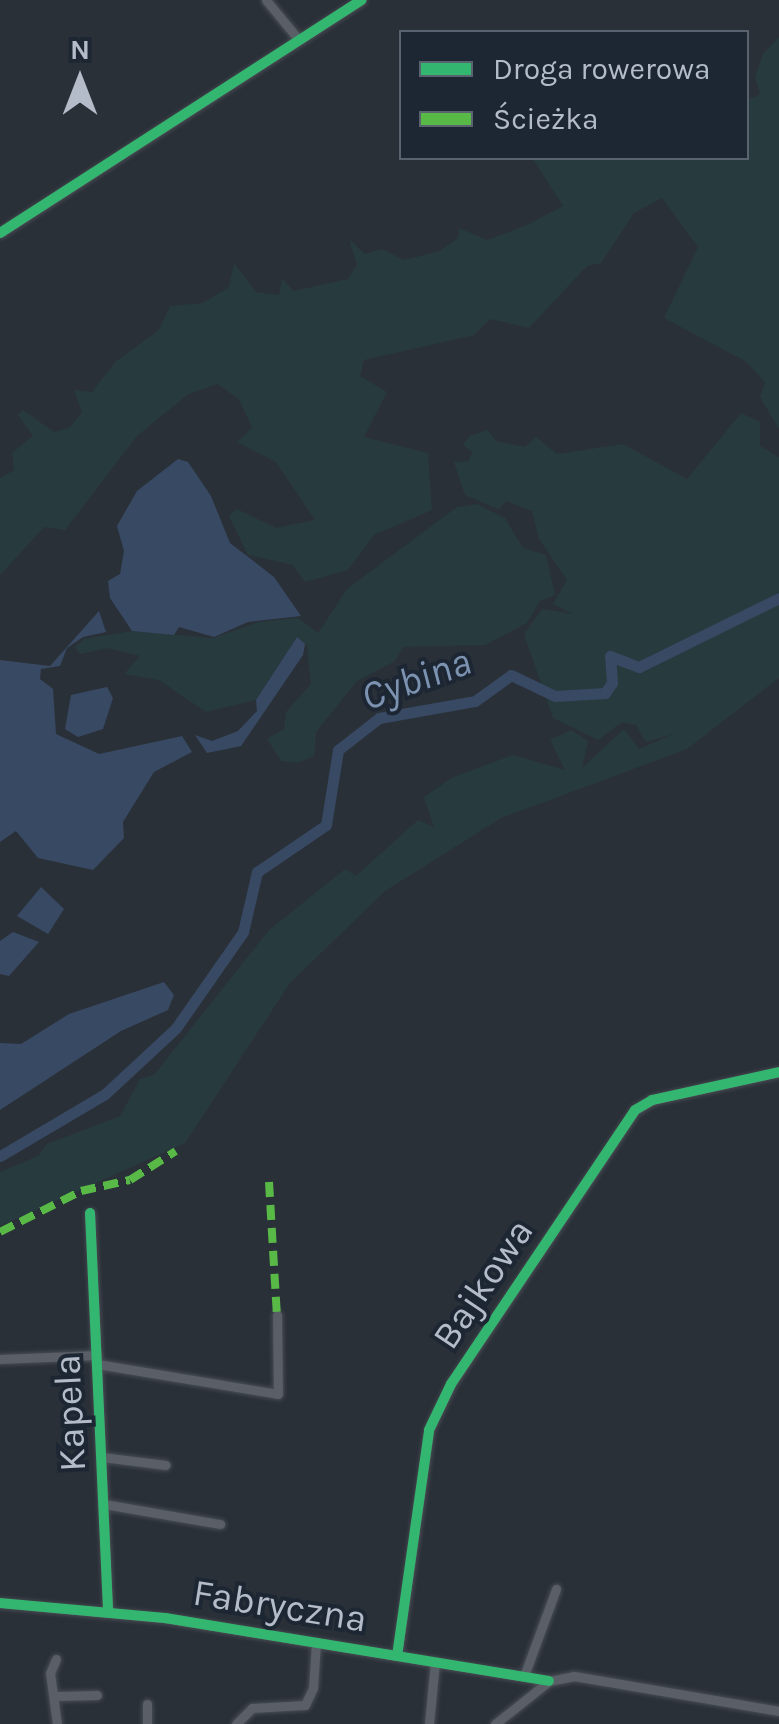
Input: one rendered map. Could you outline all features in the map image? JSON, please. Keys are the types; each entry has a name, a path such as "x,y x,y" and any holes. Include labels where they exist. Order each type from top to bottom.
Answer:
{"street":[{"path":"266,0 298,40"},
{"path":"2,232 361,0"},
{"name":"Bajkowa","path":"397,1656 429,1430 451,1384 635,1110 652,1100 779,1072"},
{"name":"Kapela","path":"90,1213 108,1609"},
{"path":"0,1359 97,1359 278,1394 277,1315"},
{"path":"102,1457 166,1465"},
{"path":"104,1504 220,1524"},
{"path":"524,1676 556,1589"},
{"name":"Fabryczna","path":"0,1603 108,1609 549,1682 602,1678 779,1711"},
{"path":"236,1724 252,1708 305,1705 314,1688 316,1643"},
{"path":"56,1659 50,1672 57,1696 58,1724"},
{"path":"428,1724 435,1662"},
{"path":"496,1724 549,1682"},
{"path":"57,1696 98,1695"},
{"path":"147,1704 147,1724"}],"green space":[{"path":"779,37 779,429 760,397 765,382 745,361 664,318 698,247 662,198 634,213 601,263 587,266 529,328 490,319 474,335 364,360 360,376 387,392 364,437 428,453 432,510 374,535 348,570 305,582 293,565 248,555 229,516 237,509 276,528 315,520 276,462 237,442 252,428 239,399 217,384 187,395 137,436 65,530 44,527 0,575 0,478 14,470 12,453 33,436 18,415 23,410 54,432 69,428 82,412 74,390 92,392 115,362 159,330 170,306 203,303 229,287 234,263 256,292 279,295 282,278 293,291 348,279 357,265 349,239 365,254 382,249 404,260 440,251 458,238 459,228 487,240 527,225 563,206 534,160 749,160 749,99 760,94 755,77 763,54"},
{"path":"741,413 760,422 760,446 779,457 779,678 687,749 501,818 385,891 290,983 185,1143 0,1226 0,1172 38,1156 47,1144 120,1116 140,1079 154,1075 269,930 345,869 356,876 418,820 434,827 424,797 453,777 513,755 565,770 550,740 571,730 588,741 582,768 624,729 639,749 674,734 646,742 636,725 622,722 598,740 553,718 524,634 542,609 573,614 553,604 567,580 539,539 532,511 506,501 498,509 465,495 454,462 469,461 472,452 463,445 470,436 488,430 496,441 525,447 536,437 557,454 623,444 687,479"},
{"path":"477,504 505,518 523,548 546,555 555,595 540,601 527,623 485,645 403,647 395,661 357,681 316,732 314,756 297,763 281,761 267,739 284,729 286,712 311,684 307,646 297,637 256,700 206,712 159,680 124,674 140,656 107,648 80,654 75,647 84,639 132,631 213,638 259,622 298,618 318,633 347,589 457,507"}],"water":[{"path":"178,459 188,462 211,496 230,543 274,577 301,616 248,622 214,637 179,627 174,635 132,631 110,598 108,581 120,574 124,551 117,526 137,491"},
{"path":"99,611 106,632 83,637 67,648 60,666 41,669 40,679 53,689 56,734 99,754 182,736 192,752 154,772 123,822 124,838 93,870 38,858 16,831 0,842 0,660 50,666"},
{"path":"297,637 305,644 303,655 241,746 207,753 195,735 212,741 238,731 257,711 256,700"},
{"path":"107,687 113,698 103,729 78,737 65,729 71,695"},
{"path":"41,887 64,909 48,934 17,916"},
{"path":"13,932 39,942 9,976 0,974 0,941"},
{"path":"164,982 174,995 168,1010 121,1031 0,1110 0,1043 21,1044 69,1014"}],"waterway":[{"name":"Cybina","path":"0,1156 105,1094 176,1028 243,932 257,872 326,825 338,750 379,718 475,701 511,675 555,696 605,693 612,683 610,656 639,667 779,598"}],"marked path":[{"path":"0,1232 81,1191 130,1180 176,1151"},
{"path":"269,1182 277,1315"}],"cycle path":[{"path":"0,233 361,0"},
{"path":"397,1656 429,1430 451,1384 635,1110 652,1100 779,1072"},
{"path":"90,1213 108,1609"},
{"path":"0,1603 165,1618 549,1681"}]}
